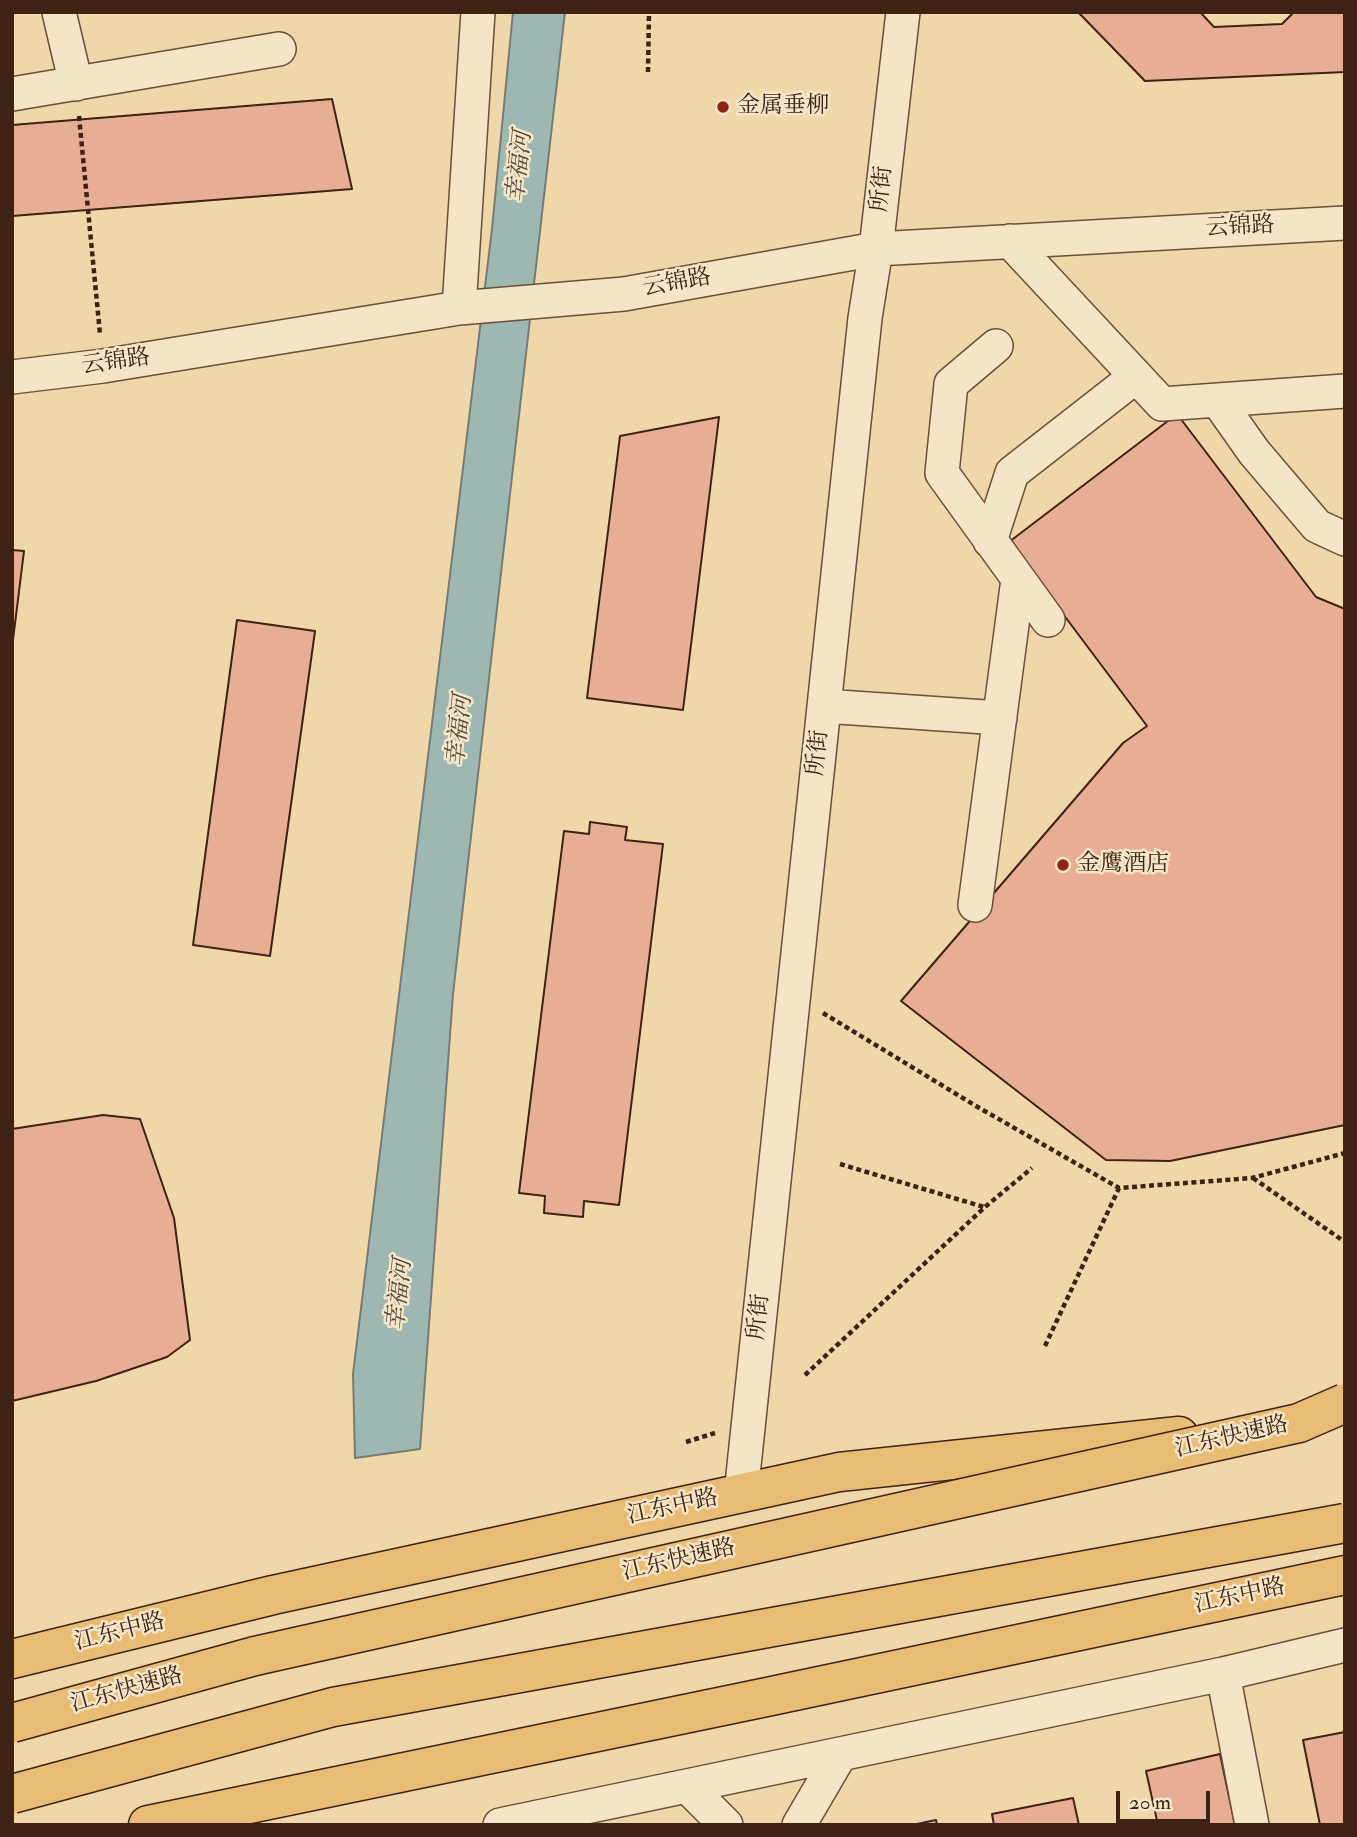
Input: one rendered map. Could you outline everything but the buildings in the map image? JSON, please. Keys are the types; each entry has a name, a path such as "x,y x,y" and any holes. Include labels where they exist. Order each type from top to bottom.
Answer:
{"main road":[{"name":"江东中路","path":"12,1659 273,1595 839,1472 1342,1407"},
{"name":"江东快速路","path":"12,1723 269,1653 1299,1423 1342,1407"},
{"path":"12,1794 333,1707 1345,1523"},
{"name":"江东中路","path":"148,1825 1345,1575"}],"street":[{"path":"59,12 76,84"},
{"path":"459,308 478,12"},
{"name":"所街","path":"741,1494 864,332 876,249 902,12"},
{"path":"12,94 279,49"},
{"name":"云锦路","path":"12,377 103,366 459,308 624,293 876,249 1345,222"},
{"path":"1010,241 1162,404 1345,391"},
{"path":"996,346 951,384 942,473 1048,620"},
{"path":"990,541 1012,473 1135,377"},
{"path":"1218,401 1254,452 1317,526 1345,539"},
{"path":"975,905 1018,579"},
{"path":"824,706 1000,719"},
{"path":"500,1825 1223,1674 1345,1645"},
{"path":"1223,1674 1252,1825"},
{"path":"799,1825 840,1755"},
{"path":"688,1787 726,1825"}],"path":[{"path":"648,72 649,12"},
{"path":"76,84 103,366"},
{"path":"794,995 976,1106 1119,1188 1252,1178 1345,1153"},
{"path":"839,1164 985,1207"},
{"path":"805,1375 985,1207 1032,1168"},
{"path":"1252,1178 1345,1242"},
{"path":"1045,1346 1119,1188"}],"water":[{"name":"幸福河","path":"513,12 565,12 453,994 420,1449 355,1458 353,1374 492,229"}],"place":[{"name":"金属垂柳","path":"723,107"},
{"name":"金鹰酒店","path":"1063,865"}]}
